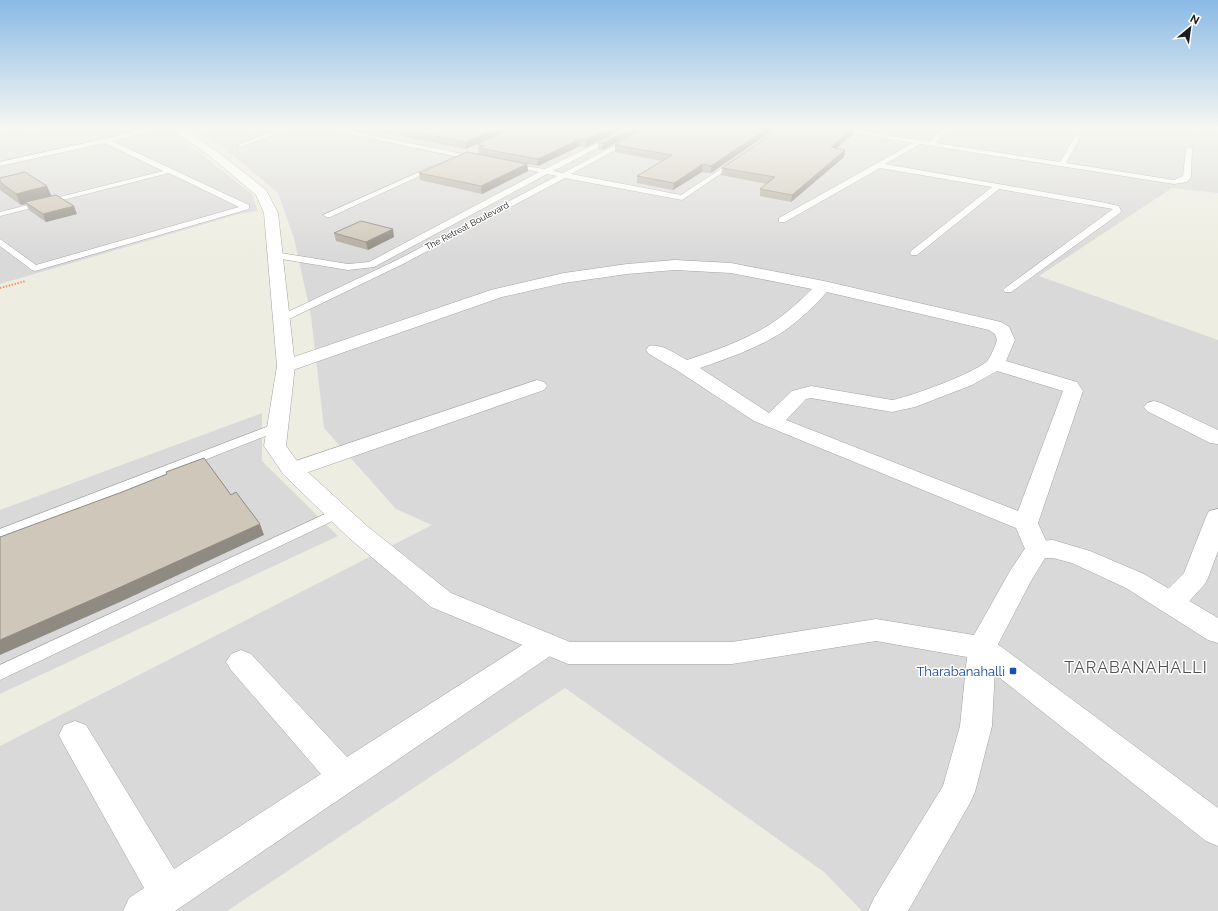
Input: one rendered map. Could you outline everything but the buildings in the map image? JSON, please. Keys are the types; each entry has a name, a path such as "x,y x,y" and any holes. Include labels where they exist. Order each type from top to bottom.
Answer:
{"street":[{"path":"236,172 262,193 271,213 286,366 275,446 292,470 358,532 441,600 568,653 732,653 876,630 982,648 1218,829"},
{"path":"286,366 497,293 564,278 627,269 675,265 731,268 824,286 995,326 1006,335 1002,352 995,364 965,382 908,403 892,406 811,392 799,395 772,422"},
{"path":"685,367 743,345 774,329 790,318 824,286"},
{"path":"655,350 685,367 761,417 1026,523"},
{"path":"995,364 1070,386 1073,391 1026,523 1037,550"},
{"path":"292,470 537,386"},
{"path":"1154,407 1218,438"},
{"path":"1171,603 1195,578 1218,517"},
{"path":"1037,550 1053,549 1081,557 1135,581 1218,632"},
{"path":"887,911 958,792 976,726 982,648 1019,578 1037,550"},
{"path":"75,735 155,902 546,644"},
{"path":"241,662 345,778"}],"lane":[{"path":"0,214 168,172"},
{"path":"0,242 35,268 246,207 171,172"},
{"path":"327,215 425,172"},
{"path":"275,255 348,267 371,265 545,172 682,198 721,172"},
{"name":"The Retreat Boulevard","path":"281,319 400,262 569,172"},
{"path":"782,220 866,172"},
{"path":"915,172 1101,204 1116,208 1117,211 1008,290"},
{"path":"1105,172 1174,182 1184,180 1187,177 1187,172"},
{"path":"914,253 998,186"},
{"path":"0,535 277,427"},
{"path":"0,673 338,513"}],"shaded area":[{"path":"0,172 223,172 252,194 258,211 239,214 0,284"},
{"path":"253,172 1218,172 1218,193 1172,188 1039,276 1218,340 1218,911 862,911 824,872 565,688 227,911 0,911 0,746 432,525 396,509 324,428 311,316 294,238 278,193"},
{"path":"262,413 262,461 338,536 0,694 0,510"}],"place":[{"name":"Tharabanahalli","path":"1013,671"}],"district":[{"name":"TARABANAHALLI","path":"1136,667"}]}
